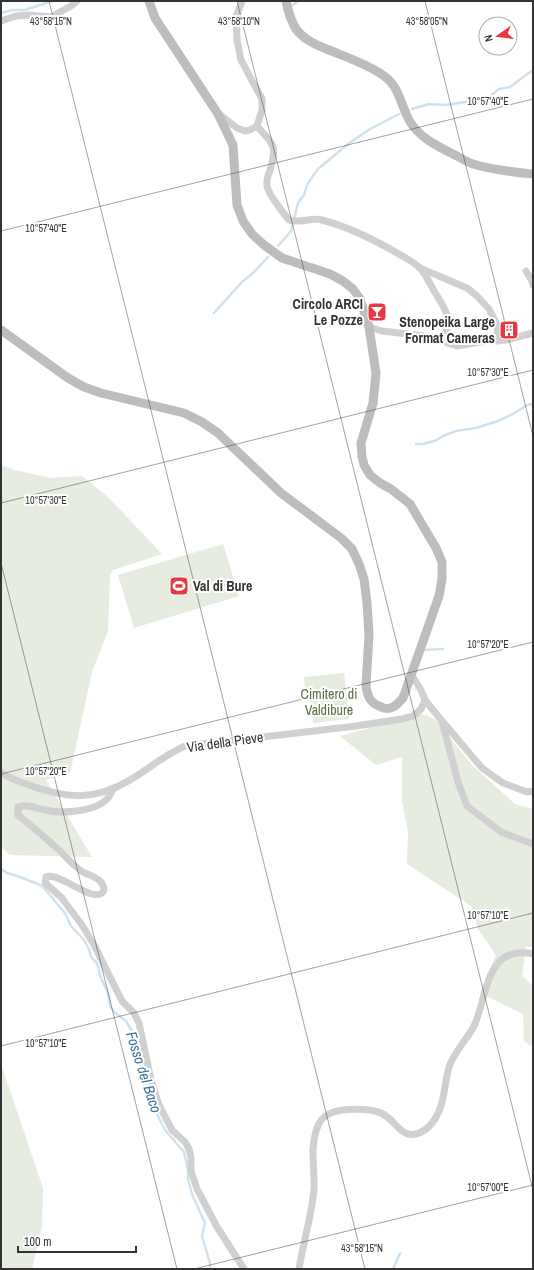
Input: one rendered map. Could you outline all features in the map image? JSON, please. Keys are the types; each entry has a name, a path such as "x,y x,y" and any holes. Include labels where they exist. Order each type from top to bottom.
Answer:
{"main road":[{"path":"1,330 68,378 84,387 184,413 202,422 218,433 281,493 341,538 352,549 364,579 369,640 366,684 369,699 374,704 385,709 392,708 403,698 439,596 442,579 442,562 436,548 410,504 370,475 364,465 361,443 373,403 376,373 369,327 360,300 353,289 343,281 330,274 282,258 258,239 243,222 237,205 233,145 218,114 155,18 149,1"},
{"path":"286,1 292,22 303,37 314,44 374,70 392,83 409,120 415,129 426,138 472,164 492,169 533,174"}],"street":[{"path":"1,21 23,16 51,17 72,6 77,1"},
{"path":"218,114 237,128 245,131 257,126 262,110 262,100 243,65 237,40 236,17 242,1"},
{"path":"257,126 273,145 274,150 267,179 268,190 292,221 308,219 321,220 357,231 386,246 420,268 467,288 489,308 497,325 498,341"},
{"path":"420,268 448,315 448,328 442,338"},
{"path":"526,271 533,285"},
{"path":"369,327 382,331 442,338 447,343 454,346 506,340 533,333"},
{"path":"411,674 421,690 425,700 482,768 509,785 527,792 533,791"},
{"name":"Via della Pieve","path":"1,773 34,787 67,795 82,796 98,794 113,790 171,752 185,746 356,726 402,719 413,716 421,708 425,700"},
{"path":"442,721 458,782 467,806 501,832 533,844"},
{"path":"113,790 108,798 102,803 85,810 71,812 48,811 25,805 18,807 18,815 80,870 100,881 104,886 104,891 102,893 94,894 81,890 56,877 48,876 45,880 45,883 61,897 82,925 93,943 122,1001 134,1013 139,1024 151,1080 159,1105 172,1130 185,1142 189,1149 191,1157 191,1171 197,1190 217,1226 244,1269"},
{"path":"299,1269 312,1204 314,1187 313,1149 315,1132 318,1123 330,1113 355,1110 372,1111 382,1114 409,1134 414,1135 428,1128 440,1110 450,1065 469,1036 475,1023 487,983 496,964 506,956 513,954 533,954"}],"green space":[{"path":"1,465 15,470 51,478 82,476 109,498 162,554 113,570 110,575 108,631 92,672 70,773 46,780 92,857 10,855 1,847"},
{"name":"Val di Bure","path":"223,544 239,596 134,628 118,575"},
{"name":"Cimitero di Valdibure","path":"344,673 349,719 313,723 309,690 305,690 304,677"},
{"path":"422,714 435,719 473,766 515,804 533,809 533,947 526,947 522,976 533,986 533,1047 524,1041 523,1014 480,993 496,955 478,929 471,906 407,864 408,833 402,801 402,757 376,765 340,736"},
{"path":"1,1064 43,1188 42,1226 32,1269 1,1269"}],"waterway":[{"path":"1,13 13,10 25,10 52,1"},
{"path":"291,6 299,1"},
{"path":"412,109 429,104 446,105 489,97 499,89 510,87 533,71"},
{"path":"278,246 291,231 298,203 304,195 307,185 317,170 348,144 370,129 399,114"},
{"path":"214,313 242,282 268,257"},
{"path":"416,444 423,444 437,440 456,431 476,428 498,421 527,405 533,404"},
{"path":"424,650 443,649"},
{"name":"Fosso del Baco","path":"1,869 7,873 38,884 44,888 65,913 71,926 84,940 91,957 96,962 100,976 108,993 110,1006 114,1012 126,1021 133,1033 141,1069 155,1110 165,1130 184,1152 192,1194 205,1223 202,1236 210,1263 210,1269"},
{"path":"393,1269 400,1253"}],"place":[{"name":"Circolo ARCI Le Pozze","path":"377,312"},
{"name":"Stenopeika Large Format Cameras","path":"509,330"},
{"name":"Val di Bure","path":"179,586"}]}
